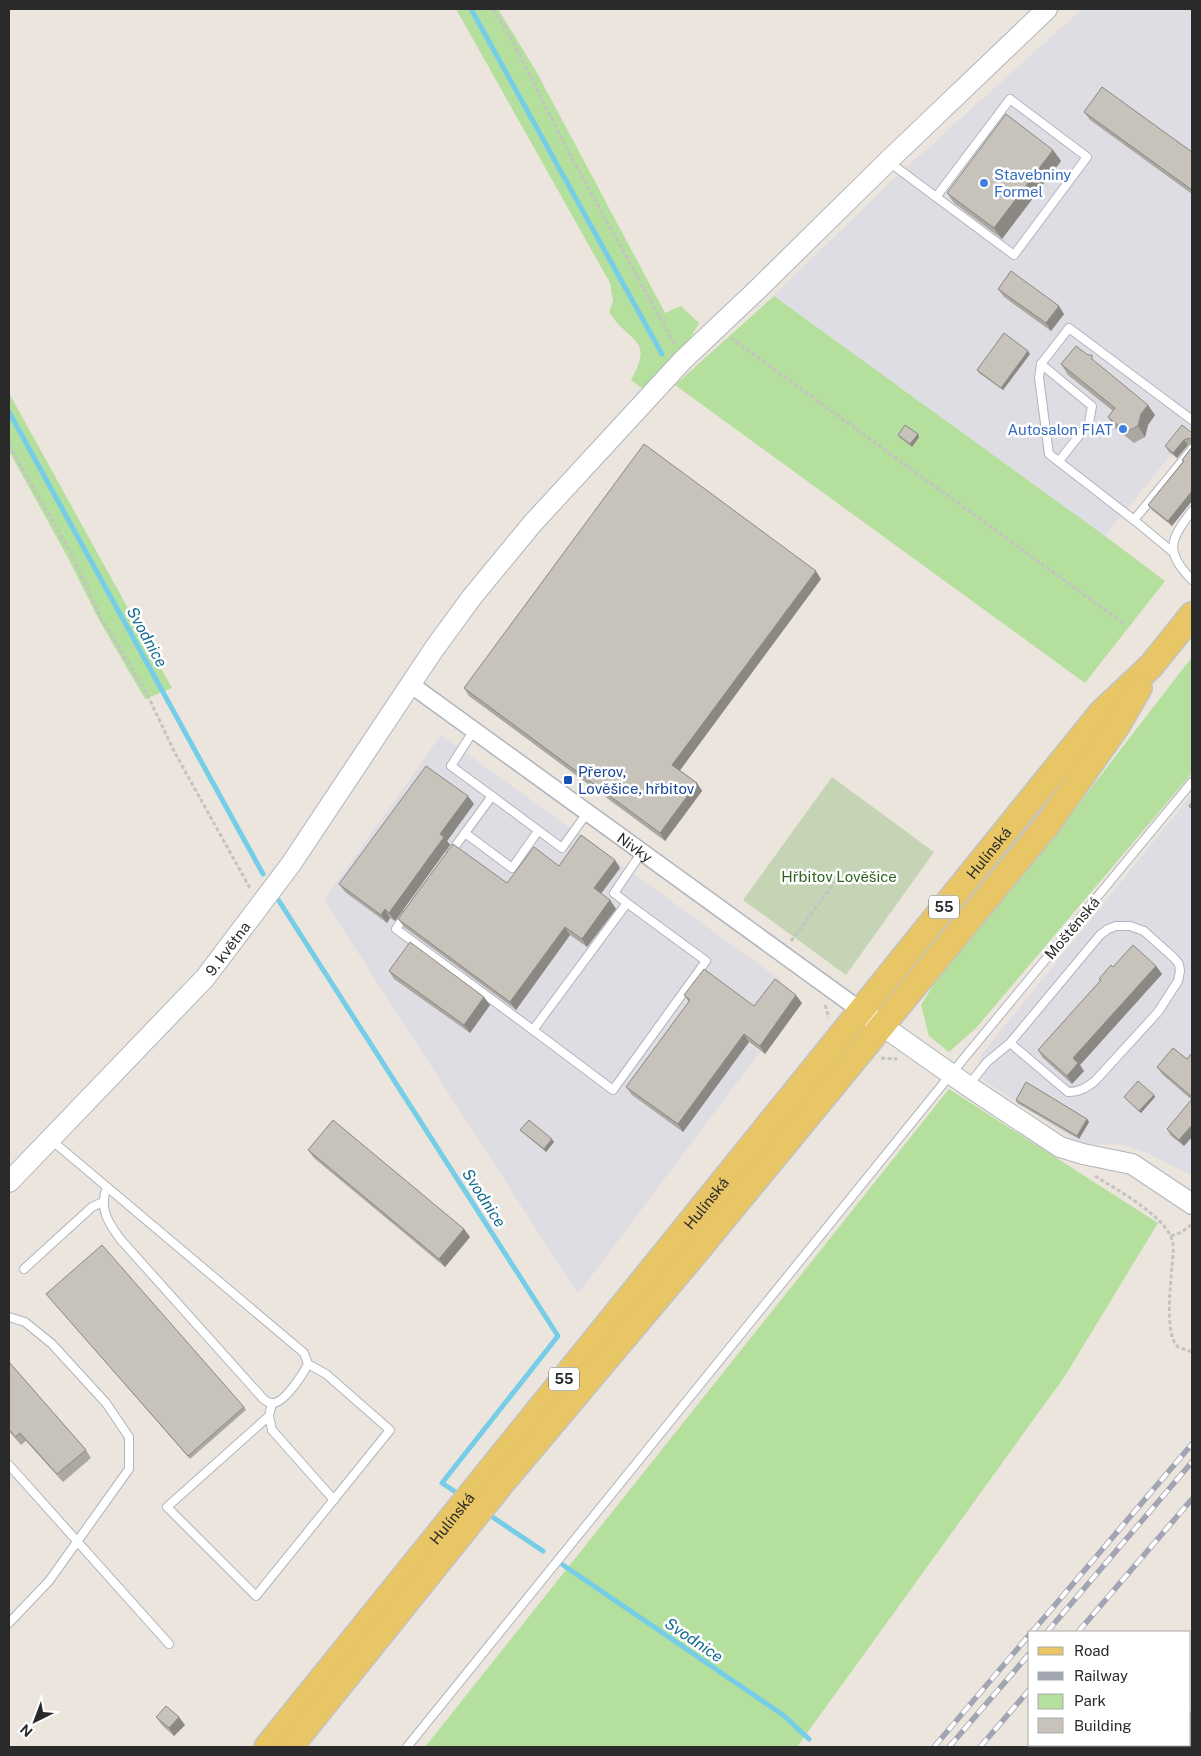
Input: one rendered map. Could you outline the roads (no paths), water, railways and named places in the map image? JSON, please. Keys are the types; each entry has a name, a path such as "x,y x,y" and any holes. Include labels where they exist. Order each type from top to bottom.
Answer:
{"main road":[{"name":"Hulínská","path":"267,1747 1101,713 1151,666 1192,615"},
{"name":"Hulínská","path":"290,1747 501,1484 883,1026 1050,820 1117,726 1151,666"}],"street":[{"name":"9. května","path":"9,1182 205,978 291,864 410,684 472,597 525,531 683,360 1048,9"},
{"name":"Nivky","path":"410,684 860,1010"},
{"path":"860,1010 968,1086 1060,1147 1083,1154 1132,1164 1192,1204"}],"lane":[{"path":"888,161 936,197 1014,255 1087,157 1010,99 936,197"},
{"path":"1174,553 1049,454 1039,378 1041,364 1069,328 1192,420"},
{"path":"1041,364 1092,406 1089,423 1059,462"},
{"path":"1134,520 1192,449"},
{"path":"1192,511 1177,531 1173,543 1178,563 1192,580"},
{"path":"474,730 451,766 538,831 562,848 587,813"},
{"name":"Moštěnská","path":"407,1747 951,1074 1192,782"},
{"path":"448,857 492,796"},
{"path":"465,833 512,868 538,831"},
{"path":"413,905 396,928 613,1090 706,961 614,894 642,852"},
{"path":"533,1030 627,903"},
{"path":"968,1086 987,1062 1010,1044 1073,966 1100,935 1108,929 1116,926 1130,926 1144,931 1179,964 1178,981 1165,1002 1095,1082 1087,1088 1076,1092 1068,1092 1010,1044"},
{"path":"50,1139 304,1353 308,1364 326,1374 390,1430 256,1596 168,1507 269,1416"},
{"path":"106,1187 102,1197 104,1210 109,1223 121,1240 266,1401 272,1403 279,1402 299,1380 308,1364"},
{"path":"24,1269 92,1207 103,1202"},
{"path":"9,1318 25,1322 52,1344 106,1403 129,1437 129,1469 49,1581 9,1623"},
{"path":"272,1403 269,1416 272,1430 334,1500"},
{"path":"9,1465 169,1644"}],"waterway":[{"path":"471,9 662,354"},
{"name":"Svodnice","path":"9,412 263,874"},
{"name":"Svodnice","path":"279,901 558,1336 442,1483 457,1493"},
{"name":"Svodnice","path":"488,1514 543,1551"},
{"name":"Svodnice","path":"563,1565 783,1715 809,1739"}],"railway":[{"path":"1033,1631 1192,1444"},
{"path":"1048,1631 1192,1462"},
{"path":"1079,1631 1192,1499"},
{"path":"934,1747 1028,1636"},
{"path":"949,1747 1028,1655"},
{"path":"980,1747 1028,1691"}],"place":[{"name":"Stavebniny Formel","path":"984,183"},
{"name":"Autosalon FIAT","path":"1123,429"},
{"name":"Přerov, Lověšice, hřbitov","path":"568,780"}],"park label":[{"name":"Hřbitov Lověšice","path":"839,876"}]}
